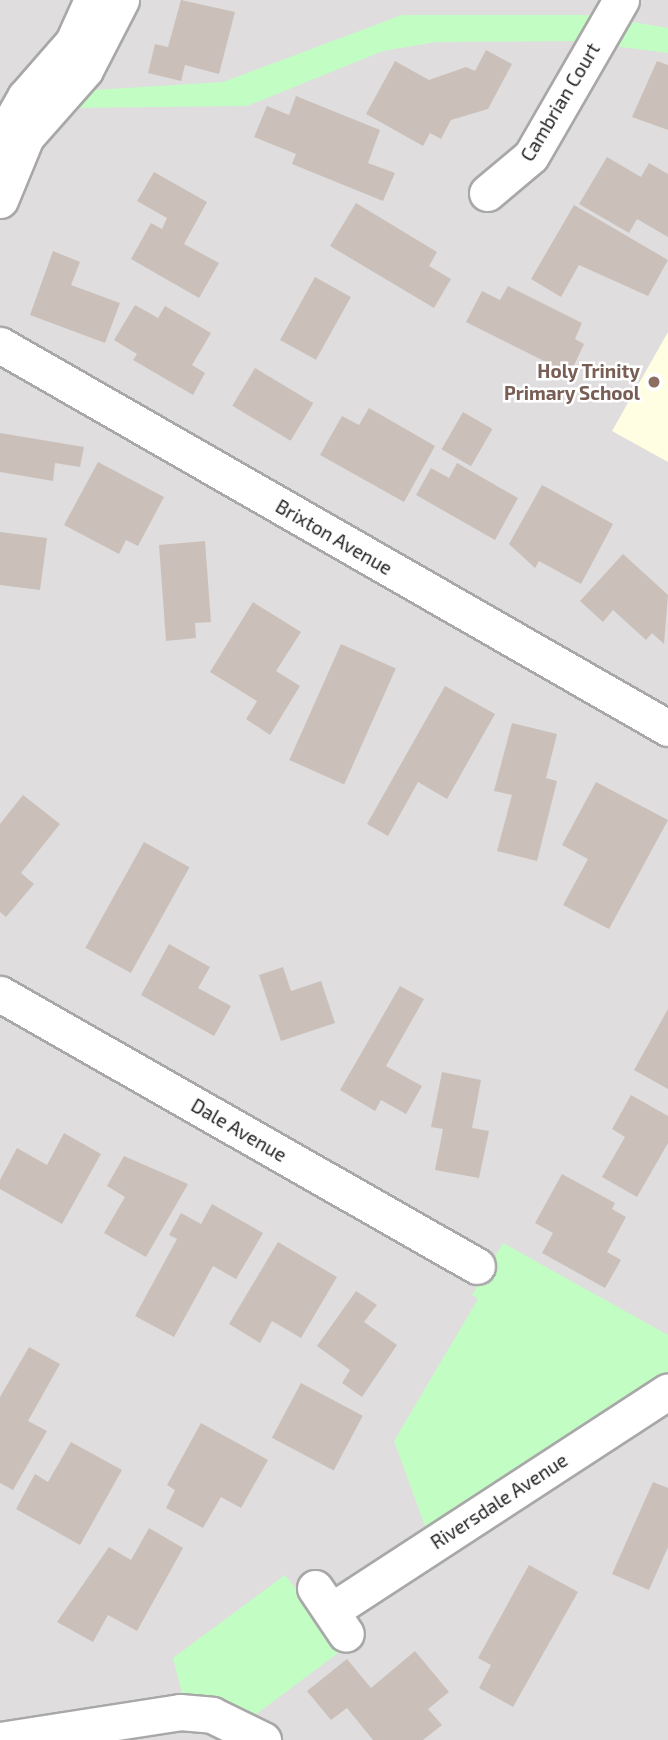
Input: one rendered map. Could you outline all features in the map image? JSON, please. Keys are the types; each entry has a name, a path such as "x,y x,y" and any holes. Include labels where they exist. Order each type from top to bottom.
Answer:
{"street":[{"path":"0,141 25,97 73,43 93,0"},
{"path":"0,200 26,137 85,70 121,0"},
{"name":"Cambrian Court","path":"487,193 531,156 621,0"},
{"name":"Brixton Avenue","path":"0,345 668,728"},
{"name":"Dale Avenue","path":"0,994 478,1265"},
{"name":"Riversdale Avenue","path":"331,1611 668,1391"},
{"path":"0,1740 153,1715 205,1714 264,1740"}],"shaded area":[{"path":"0,0 668,0 668,1740 0,1740"},
{"name":"Holy Trinity Primary School","path":"668,332 668,462 612,431"}],"green space":[{"path":"402,15 601,15 586,41 436,42 383,51 247,106 62,108 78,91 223,82"},
{"path":"621,20 668,28 668,53 606,45"},
{"path":"503,1243 668,1335 668,1377 429,1537 394,1441 478,1299 472,1295"},
{"path":"285,1575 342,1650 251,1718 184,1701 173,1658"}],"building":[{"path":"181,0 235,12 219,74 185,65 181,81 148,73 155,44 168,47"},
{"path":"486,50 512,64 488,109 451,120 441,139 430,133 423,146 366,114 395,61 429,80 466,67 475,71"},
{"path":"657,61 668,65 668,130 632,117"},
{"path":"296,96 380,130 368,163 395,173 383,201 292,164 296,154 254,137 267,106 289,115"},
{"path":"607,157 641,177 649,163 668,174 668,237 637,219 629,233 579,204"},
{"path":"154,172 207,202 184,244 219,263 199,298 131,259 151,223 162,229 167,218 137,201"},
{"path":"356,203 437,252 429,266 451,279 434,308 330,246"},
{"path":"574,205 668,260 648,296 579,265 561,297 531,279"},
{"path":"53,251 80,262 71,285 120,303 105,343 30,315"},
{"path":"315,277 351,297 316,360 280,340"},
{"path":"508,286 582,323 575,339 584,344 570,374 466,322 482,291 500,300"},
{"path":"135,305 158,318 165,306 211,333 192,365 205,373 193,395 133,360 137,354 114,340"},
{"path":"255,368 313,403 291,441 232,406"},
{"path":"369,408 435,446 404,502 320,455 342,416 359,425"},
{"path":"463,412 492,429 471,466 442,449"},
{"path":"0,433 84,447 80,467 55,463 53,481 0,472"},
{"path":"98,462 164,497 138,546 126,540 119,554 64,525"},
{"path":"457,463 518,498 495,540 416,495 431,468 449,478"},
{"path":"542,485 613,524 581,584 539,561 535,568 509,544"},
{"path":"0,532 47,538 40,590 0,585"},
{"path":"205,541 211,622 195,623 196,638 166,641 159,545"},
{"path":"623,554 668,595 664,644 652,633 646,640 613,610 603,622 580,601"},
{"path":"253,602 301,632 276,671 300,686 270,735 246,719 257,701 210,672"},
{"path":"341,644 396,668 344,784 289,760"},
{"path":"445,686 495,714 447,799 418,782 388,836 367,824"},
{"path":"512,723 557,734 546,778 557,781 537,861 497,851 512,795 494,791"},
{"path":"596,782 668,820 609,929 563,905 588,859 562,845"},
{"path":"23,795 60,824 21,873 34,884 6,917 0,912 0,824"},
{"path":"144,842 189,867 131,973 85,948"},
{"path":"169,944 210,967 198,988 231,1006 214,1036 141,995"},
{"path":"283,967 291,991 321,981 335,1023 281,1041 259,975"},
{"path":"400,986 424,999 386,1066 422,1086 406,1114 381,1100 375,1111 340,1090"},
{"path":"668,1009 668,1089 634,1070"},
{"path":"442,1072 481,1080 472,1128 489,1131 479,1178 435,1170 443,1129 431,1127"},
{"path":"631,1095 668,1116 668,1143 637,1197 602,1177 625,1137 612,1129"},
{"path":"64,1133 101,1154 62,1224 0,1189 0,1180 17,1148 47,1165"},
{"path":"124,1156 188,1184 146,1257 104,1233 125,1197 107,1186"},
{"path":"562,1174 615,1203 612,1209 626,1217 607,1252 621,1260 605,1288 542,1253 553,1233 535,1223"},
{"path":"212,1204 263,1233 236,1279 213,1266 174,1337 135,1316 177,1239 169,1235 181,1213 201,1224"},
{"path":"278,1242 337,1277 301,1338 272,1321 260,1343 229,1324"},
{"path":"356,1291 377,1305 364,1322 397,1345 362,1397 342,1383 350,1370 317,1346"},
{"path":"29,1347 60,1364 28,1421 47,1431 13,1490 0,1483 0,1397"},
{"path":"301,1383 363,1416 334,1471 272,1438"},
{"path":"201,1423 268,1460 241,1508 221,1497 203,1528 166,1508 175,1490 167,1485"},
{"path":"71,1442 122,1470 80,1545 16,1509 35,1474 48,1482"},
{"path":"653,1482 668,1488 668,1547 649,1590 612,1574"},
{"path":"149,1528 183,1548 137,1631 108,1615 93,1642 57,1622 109,1547 131,1560"},
{"path":"529,1565 578,1592 513,1707 479,1688 491,1665 478,1658"},
{"path":"415,1651 449,1692 428,1709 442,1725 423,1740 373,1740 347,1708 331,1720 307,1691 347,1659 371,1688"}],"place":[{"name":"Holy Trinity Primary School","path":"654,382"}]}
